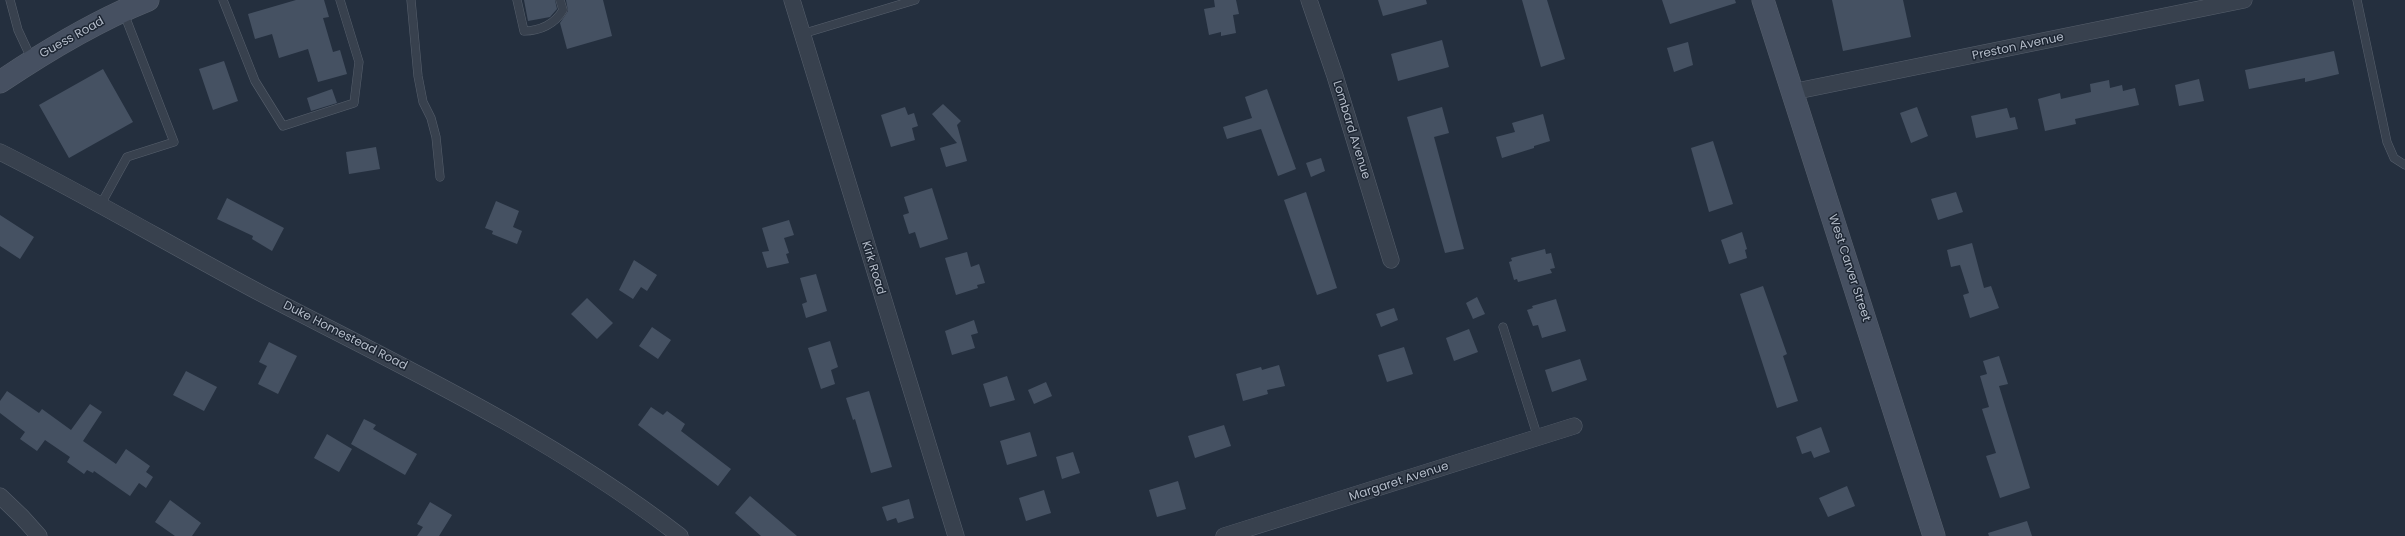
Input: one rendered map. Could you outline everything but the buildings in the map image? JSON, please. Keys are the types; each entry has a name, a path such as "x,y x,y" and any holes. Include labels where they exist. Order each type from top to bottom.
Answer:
{"street":[{"name":"Guess Road","path":"0,82 33,60 122,10 148,0"},
{"name":"Kirk Road","path":"792,0 956,536"},
{"name":"Lombard Avenue","path":"1309,0 1335,76 1391,260"},
{"name":"West Carver Street","path":"1763,0 1934,536"},
{"name":"Preston Avenue","path":"1792,92 2244,0"},
{"name":"Duke Homestead Road","path":"0,152 101,204 264,295 512,425 624,494 680,536"},
{"name":"Margaret Avenue","path":"1224,536 1574,426"},
{"path":"0,496 39,536"}],"lane":[{"path":"10,0 18,30 33,60"},
{"path":"223,0 255,81 283,126 354,103 358,62 340,0"},
{"path":"411,0 418,76 424,102 431,118 436,137 440,177"},
{"path":"517,0 524,31 533,31 557,20 563,10 560,0"},
{"path":"802,34 915,0"},
{"path":"2357,0 2387,142 2394,158 2405,165"},
{"path":"101,204 127,156 174,142 122,10"},
{"path":"1503,327 1538,438"}]}
